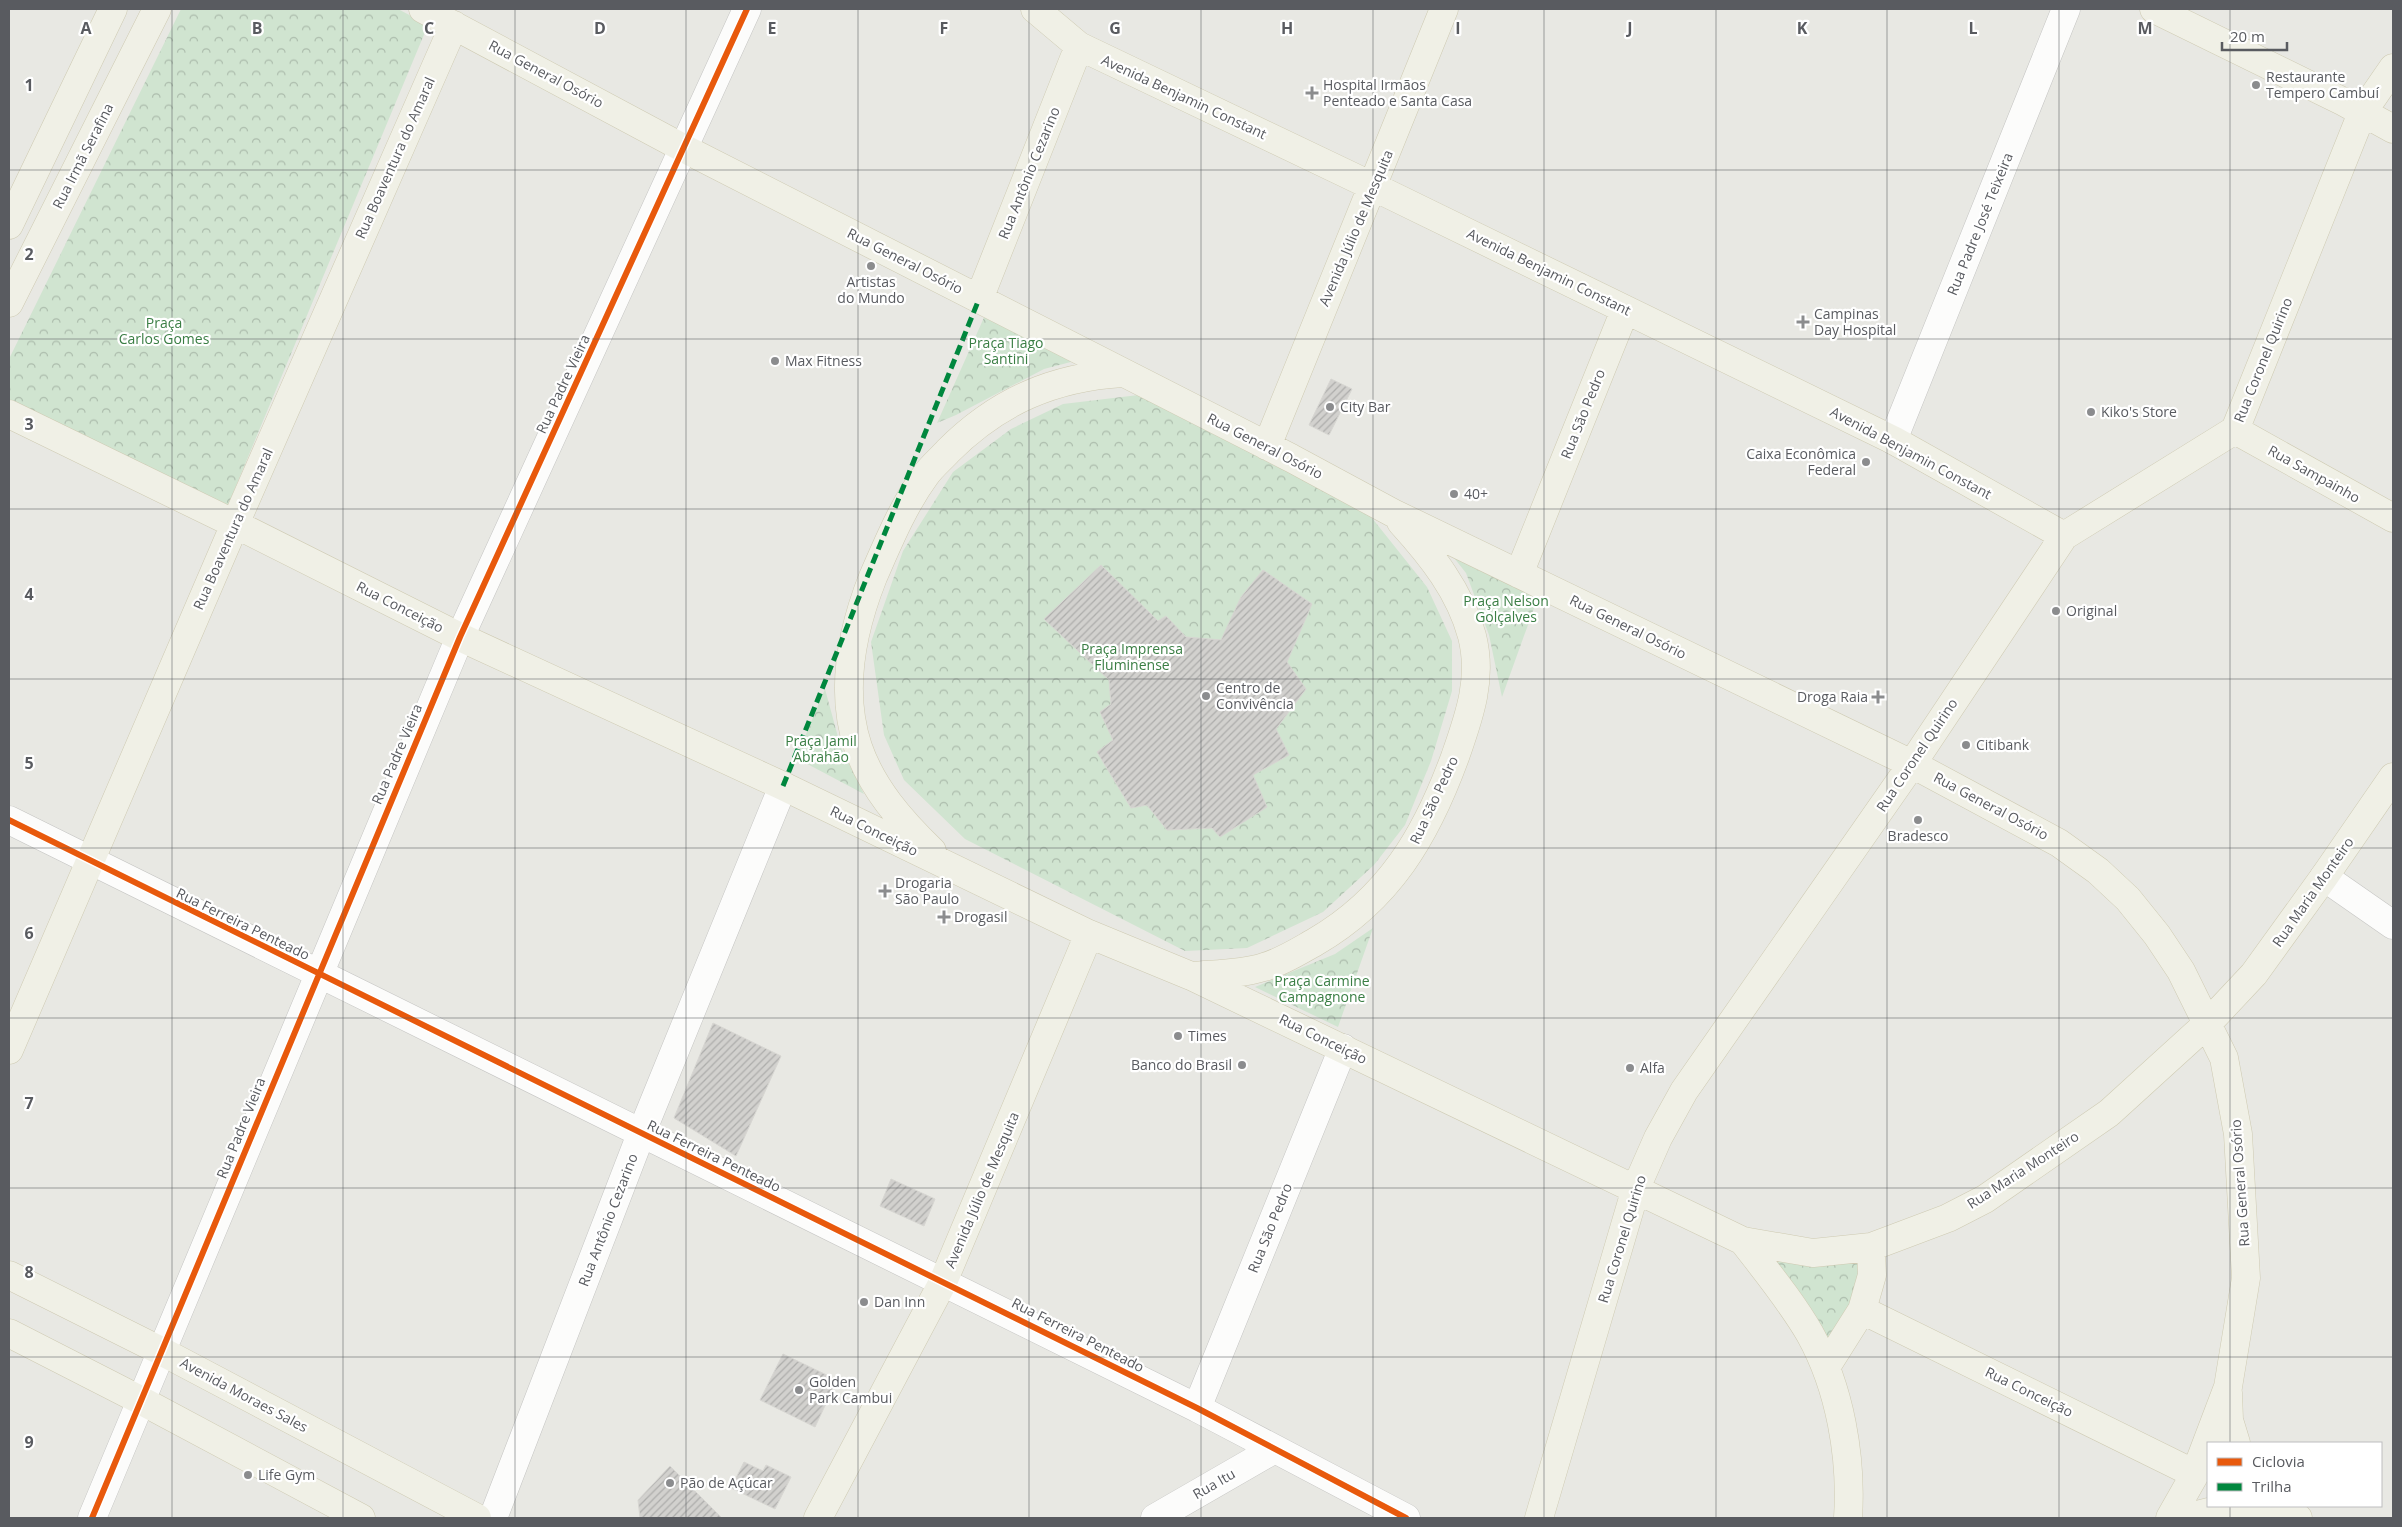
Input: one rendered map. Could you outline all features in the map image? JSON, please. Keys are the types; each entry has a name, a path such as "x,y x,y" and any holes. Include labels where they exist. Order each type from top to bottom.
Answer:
{"main road":[{"path":"9,224 113,9"},
{"name":"Rua Irmã Serafina","path":"9,303 157,9"},
{"name":"Rua General Osório","path":"423,9 457,17 684,149 1267,446 1392,513 1912,764 2060,843 2098,871 2128,899 2157,935 2181,971 2224,1058 2238,1134 2246,1278 2228,1387 2207,1442"},
{"name":"Avenida Benjamin Constant","path":"1035,9 1079,46 1372,186 1893,440 2064,536"},
{"name":"Avenida Júlio de Mesquita","path":"1267,446 1444,9"},
{"path":"2154,9 2393,129"},
{"name":"Rua Boaventura do Amaral","path":"9,1050 235,524 457,17"},
{"name":"Rua Antônio Cezarino","path":"979,299 1079,46"},
{"name":"Rua Coronel Quirino","path":"1539,1518 1636,1188 1658,1138 1684,1092 1912,764 2064,536 2234,430 2362,113 2393,68"},
{"name":"Rua São Pedro","path":"1519,574 1625,310"},
{"path":"946,866 902,822 864,764 857,745 851,712 849,674 853,637 862,606 886,549 925,474 966,433 1001,409 1046,386 1084,376 1124,373"},
{"name":"Rua Conceição","path":"9,414 235,524 460,637 783,786 1089,934 1191,976 1344,1048 1743,1241"},
{"name":"Rua Sampainho","path":"2234,430 2393,518"},
{"name":"Rua São Pedro","path":"1191,976 1264,967 1298,952 1343,926 1392,878 1426,824 1452,765 1476,694 1477,665 1472,636 1449,583 1435,561 1392,513"},
{"name":"Rua Maria Monteiro","path":"1743,1241 1813,1253 1872,1247 1948,1218 1985,1198 2109,1113 2208,1023 2254,974 2324,878 2393,777"},
{"name":"Avenida Júlio de Mesquita","path":"818,1518 944,1282 1089,934"},
{"path":"1743,1241 1783,1293 1810,1333 1826,1367 1838,1408 1846,1453 1848,1518"},
{"path":"1826,1367 1862,1310 1872,1275 1872,1247"},
{"name":"Avenida Moraes Sales","path":"9,1275 163,1352 477,1518"},
{"name":"Rua Conceição","path":"1862,1310 2195,1474"},
{"path":"9,1333 142,1401 361,1518"},
{"path":"2228,1387 2229,1420 2236,1442"},
{"name":"Rua General Osório","path":"2170,1518 2195,1474 2207,1442"},
{"path":"2185,1518 2228,1507 2270,1507 2298,1518"},
{"path":"2293,1507 2308,1518"}],"street":[{"name":"Rua Padre Vieira","path":"92,1518 163,1352 460,637 747,9"},
{"name":"Rua Padre José Teixeira","path":"1893,440 2066,9"},
{"name":"Rua Antônio Cezarino","path":"493,1518 641,1134 783,786"},
{"name":"Rua Ferreira Penteado","path":"9,820 89,862 1197,1408 1273,1450 1406,1518"},
{"path":"2324,878 2393,925"},
{"name":"Rua São Pedro","path":"1197,1408 1344,1048"},
{"name":"Rua Itu","path":"1155,1518 1273,1450"}],"green space":[{"name":"Praça Carlos Gomes","path":"181,9 398,9 428,25 228,505 9,399 9,359"},
{"name":"Praça Tiago Santini","path":"990,304 1086,358 1044,369 937,423"},
{"name":"Praça Imprensa Fluminense","path":"1147,394 1364,508 1427,587 1452,641 1452,691 1431,761 1405,825 1374,865 1323,912 1247,948 1185,951 965,839 904,780 884,735 871,642 903,551 953,472 1011,429 1063,404"},
{"name":"Praça Nelson Golçalves","path":"1439,539 1538,597 1502,697 1489,635 1466,573"},
{"name":"Praça Jamil Abrahão","path":"825,689 841,748 864,794 796,758"},
{"name":"Praça Carmine Campagnone","path":"1373,928 1338,1027 1255,987 1335,954"},
{"path":"1772,1257 1860,1259 1858,1282 1851,1303 1828,1342"}],"building":[{"name":"City Bar","path":"1331,379 1352,389 1329,435 1309,425"},
{"name":"Centro de Convivência","path":"1101,565 1158,621 1166,616 1186,637 1221,640 1241,597 1263,570 1312,604 1287,662 1306,689 1276,729 1289,755 1253,775 1267,807 1220,837 1212,828 1167,830 1147,805 1131,808 1097,752 1113,740 1100,712 1111,704 1109,680 1044,619"},
{"path":"713,1023 781,1056 736,1156 674,1118"},
{"path":"891,1179 935,1199 924,1226 880,1206"},
{"name":"Golden Park Cambui","path":"783,1354 837,1380 815,1427 760,1400"},
{"path":"744,1462 763,1471 766,1465 791,1477 775,1509 731,1488"},
{"name":"Pão de Açúcar","path":"670,1466 722,1518 640,1518 638,1500"}],"marked path":[{"path":"783,786 979,299"}],"cycle path":[{"path":"92,1518 460,637 747,9"},
{"path":"9,820 1197,1408 1406,1518"}],"place":[{"name":"Restaurante Tempero Cambuí","path":"2256,85"},
{"name":"Hospital Irmãos Penteado e Santa Casa","path":"1312,93"},
{"name":"Artistas do Mundo","path":"871,266"},
{"name":"Campinas Day Hospital","path":"1803,322"},
{"name":"Max Fitness","path":"775,361"},
{"name":"City Bar","path":"1330,407"},
{"name":"Kiko's Store","path":"2091,412"},
{"name":"Caixa Econômica Federal","path":"1866,462"},
{"name":"40+","path":"1454,494"},
{"name":"Original","path":"2056,611"},
{"name":"Centro de Convivência","path":"1206,696"},
{"name":"Droga Raia","path":"1878,697"},
{"name":"Citibank","path":"1966,745"},
{"name":"Bradesco","path":"1918,820"},
{"name":"Drogaria São Paulo","path":"885,891"},
{"name":"Drogasil","path":"944,917"},
{"name":"Times","path":"1178,1036"},
{"name":"Banco do Brasil","path":"1242,1065"},
{"name":"Alfa","path":"1630,1068"},
{"name":"Dan Inn","path":"864,1302"},
{"name":"Golden Park Cambui","path":"799,1390"},
{"name":"Life Gym","path":"248,1475"},
{"name":"Pão de Açúcar","path":"670,1483"}]}
